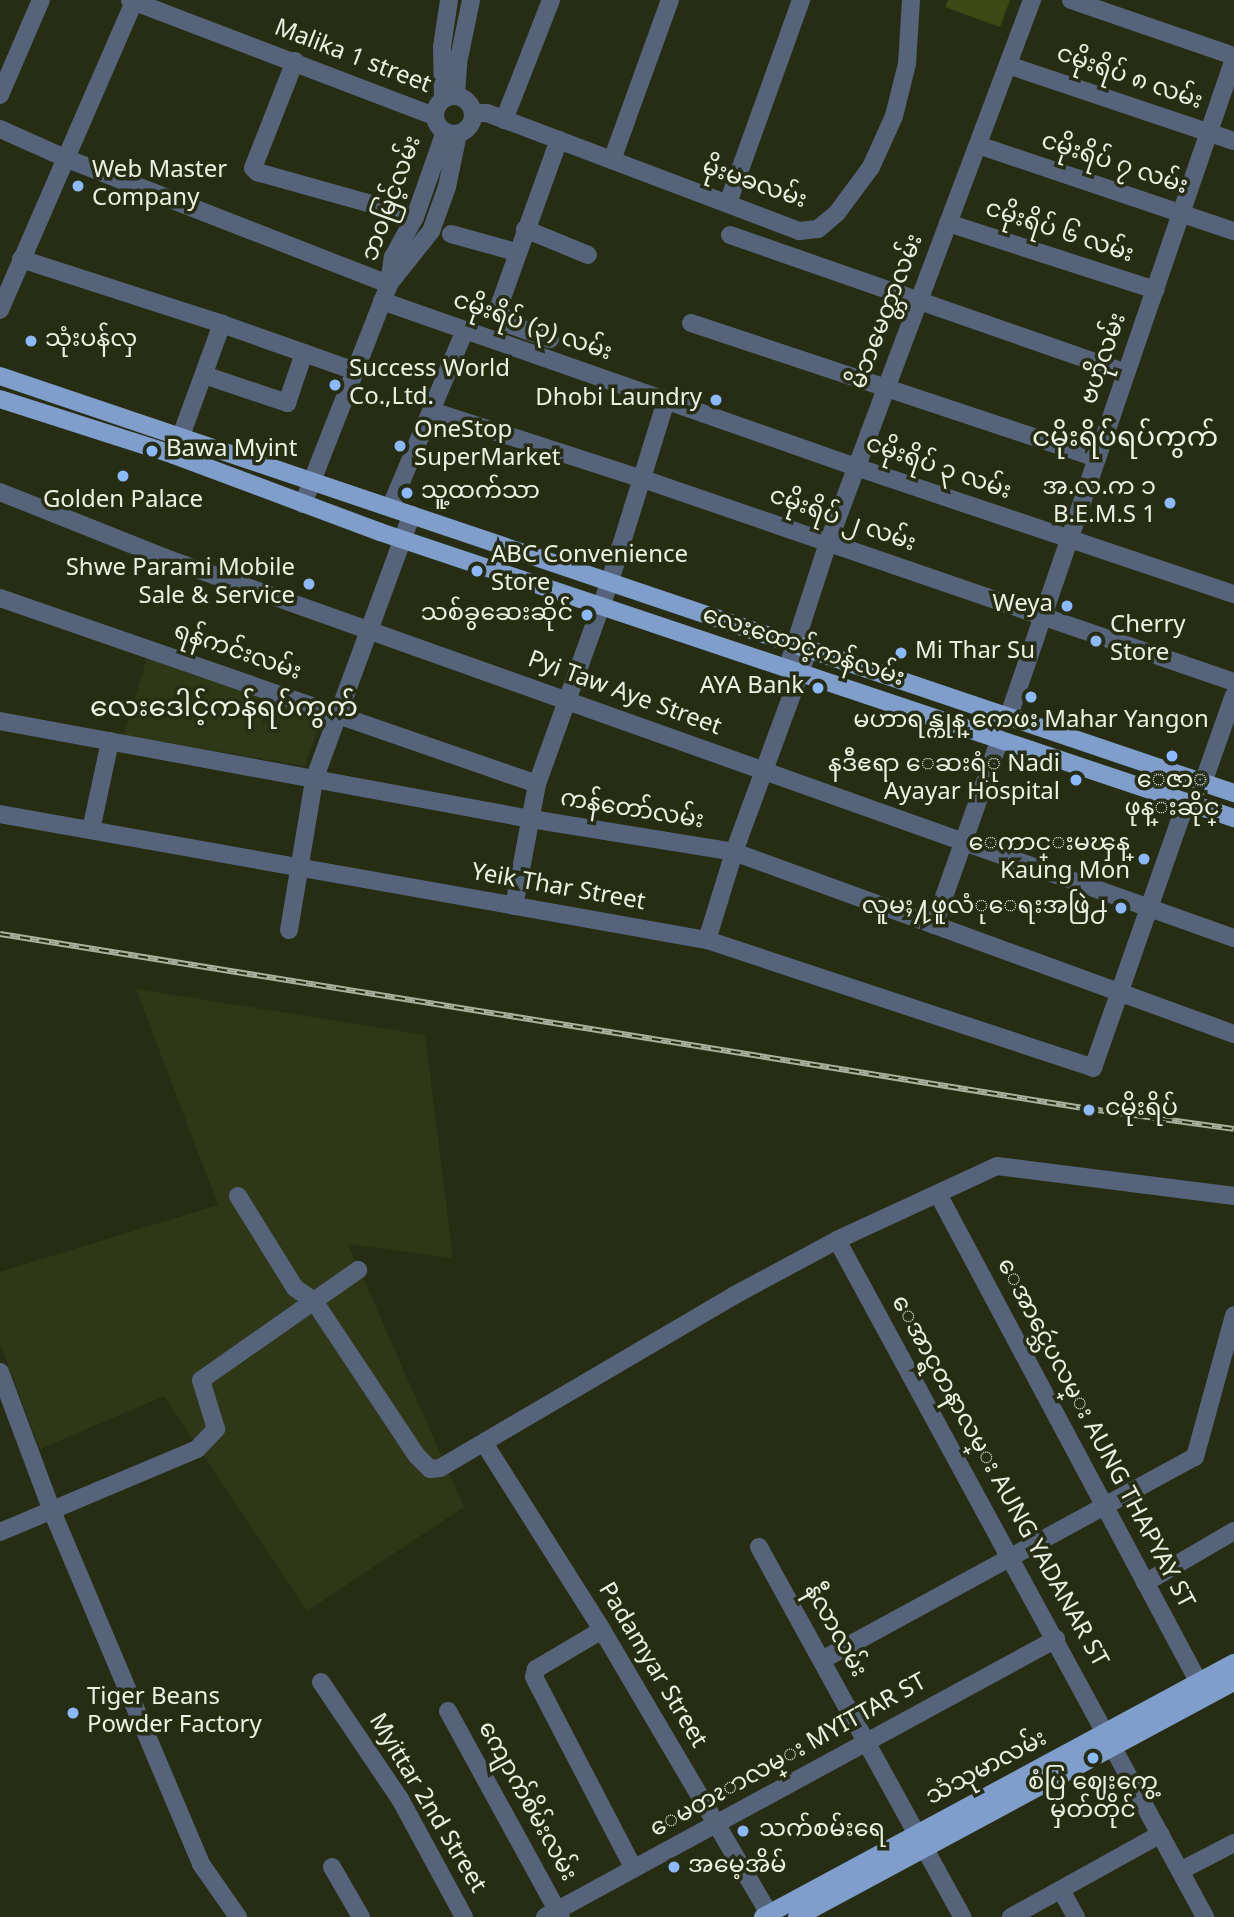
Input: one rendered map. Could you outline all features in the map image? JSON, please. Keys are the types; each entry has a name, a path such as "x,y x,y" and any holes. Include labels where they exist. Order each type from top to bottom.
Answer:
{"main road":[{"name":"လေးထောင့်ကန်လမ်း","path":"4,378 391,506 609,584 1009,715 1234,793"},
{"name":"လေးထောင့်ကန်လမ်း","path":"1,401 174,456 401,539 1234,818"},
{"path":"82,425 90,408"},
{"path":"1000,739 1009,715"},
{"path":"1113,776 1121,753"},
{"name":"သံသုမာလမ်း","path":"768,1916 923,1841 1111,1740 1203,1690 1234,1663"},
{"name":"သံသုမာလမ်း","path":"1203,1690 1234,1682"},
{"name":"သံသုမာလမ်း","path":"797,1917 923,1841"}],"street":[{"path":"0,95 41,0"},
{"path":"449,0 442,47 449,97"},
{"path":"449,97 468,101 473,113 470,126 452,133 438,127 434,116 449,97 471,0"},
{"path":"504,120 551,0"},
{"path":"612,160 670,0"},
{"path":"728,203 801,0"},
{"name":"မိုးမခလမ်း","path":"473,113 487,113 799,231 818,229 837,213 871,167 894,116 907,64 911,0"},
{"name":"မိဘမေတ္တာလမ်း","path":"707,940 734,852 765,770 802,646 828,543 1032,0"},
{"path":"1071,0 1234,57"},
{"path":"0,310 133,1"},
{"name":"Malika 1 street","path":"133,1 434,116"},
{"name":"ဗဟိုလမ်း","path":"1009,715 1234,57"},
{"path":"295,61 253,168 257,172 400,212"},
{"name":"ငမိုးရိပ် ၈ လမ်း","path":"1008,65 1234,141"},
{"path":"0,129 65,158 389,284 303,504"},
{"name":"ဘ၀မြင့်လမ်း","path":"389,284 393,257 415,217 452,133"},
{"path":"550,339 508,324 498,309 516,252 559,140"},
{"name":"ငမိုးရိပ် ၇ လမ်း","path":"978,145 1234,231"},
{"name":"ငမိုးရိပ် ၆ လမ်း","path":"948,223 1155,290"},
{"path":"525,229 588,255"},
{"path":"451,234 516,252"},
{"path":"730,235 1126,373"},
{"path":"21,260 222,324 355,371"},
{"name":"ငမိုးရိပ် (၃) လမ်း","path":"382,301 666,401"},
{"path":"691,323 1097,458"},
{"path":"174,456 222,324"},
{"path":"391,506 465,330"},
{"path":"204,375 287,403 304,353"},
{"path":"1,401 4,378"},
{"path":"514,906 537,784 609,584 666,401"},
{"name":"ငမိုးရိပ် ၃ လမ်း","path":"666,401 1234,594"},
{"name":"ငမိုးရိပ် ၂ လမ်း","path":"432,411 643,479 1234,682"},
{"name":"Pyi Taw Aye Street","path":"0,492 172,560 1234,938"},
{"path":"289,930 314,780 412,514"},
{"name":"ရန်ကင်းလမ်း","path":"0,598 537,784"},
{"path":"1203,783 1234,695"},
{"name":"ကန်တော်လမ်း","path":"0,721 531,819 734,852 1234,1034"},
{"path":"934,925 1000,739"},
{"path":"92,830 110,741"},
{"path":"1120,993 1186,802"},
{"name":"Yeik Thar Street","path":"0,814 707,940 1093,1068 1120,993"},
{"path":"238,1196 295,1288 314,1301 423,1465 430,1469 440,1468 721,1303 837,1240 997,1166 1234,1196"},
{"name":"ေအာင္သေဴပလမ္း AUNG THAPYAY ST","path":"938,1194 1203,1690"},
{"name":"ေအာင္ရတနာလမ္း AUNG YADANAR ST","path":"837,1240 1205,1917"},
{"path":"0,1532 197,1449 216,1429 201,1380 358,1270"},
{"path":"822,1660 1012,1559 1195,1457 1234,1314"},
{"path":"0,1373 52,1511 201,1864 233,1915"},
{"name":"Padamyar Street","path":"484,1443 602,1630 768,1916"},
{"path":"1145,1583 1234,1531"},
{"name":"နီလာလမ်း","path":"759,1547 923,1841 962,1917"},
{"path":"602,1630 536,1669 534,1677 634,1869"},
{"name":"ေမတၩာလမ္း MYITTAR ST","path":"555,1915 634,1869 1056,1639"},
{"name":"Myittar 2nd Street","path":"321,1682 400,1799 464,1917"},
{"name":"ကျောက်စိမ်းလမ်း","path":"448,1711 555,1915"},
{"path":"1011,1917 1161,1834"},
{"path":"1181,1871 1234,1843"},
{"path":"332,1867 361,1917"},
{"path":"1061,1890 1076,1917"}],"shaded area":[{"path":"948,0 1010,0 1000,27 945,7"},
{"path":"147,658 321,719 305,766 124,735"},
{"path":"136,989 425,1035 453,1258 348,1244 464,1507 307,1611 164,1396 40,1449 0,1344 0,1272 218,1205"}],"railway":[{"path":"0,934 1083,1108 1234,1129"}],"place":[{"name":"Web Master Company","path":"78,186"},
{"name":"သုံးပန်လှ","path":"31,341"},
{"name":"Success World Co.,Ltd.","path":"335,385"},
{"name":"Dhobi Laundry","path":"716,400"},
{"name":"OneStop SuperMarket","path":"400,446"},
{"name":"Bawa Myint","path":"152,451"},
{"name":"Golden Palace","path":"123,476"},
{"name":"သူ့ထက်သာ","path":"407,493"},
{"name":"အ.လ.က ၁ B.E.M.S 1","path":"1170,503"},
{"name":"ABC Convenience Store","path":"477,571"},
{"name":"Shwe Parami Mobile Sale & Service","path":"309,584"},
{"name":"Weya","path":"1067,606"},
{"name":"သစ်ခွဆေးဆိုင်","path":"587,615"},
{"name":"Cherry Store","path":"1096,641"},
{"name":"Mi Thar Su","path":"901,653"},
{"name":"AYA Bank","path":"818,688"},
{"name":"မဟာရန္ကုန္ ကေဖး Mahar Yangon","path":"1031,697"},
{"name":"ေဇာ္ ဖုန္းဆိုင္","path":"1172,756"},
{"name":"နဒီဧရာ ေဆးရံု Nadi Ayayar Hospital","path":"1076,780"},
{"name":"ေကာင္းမၾန္ Kaung Mon","path":"1144,859"},
{"name":"လူမႈ႔ဖူလံုေရးအဖြဲ႕","path":"1121,908"},
{"name":"ငမိုးရိပ်","path":"1089,1110"},
{"name":"Tiger Beans Powder Factory","path":"73,1713"},
{"name":"စံပြ ဈေးကွေ့ မှတ်တိုင်","path":"1093,1758"},
{"name":"သက်စမ်းရေ","path":"743,1831"},
{"name":"အမေ့အိမ်","path":"674,1867"}],"district":[{"name":"ငမိုးရိပ်ရပ်ကွက်","path":"1125,440"},
{"name":"လေးဒေါင့်ကန်ရပ်ကွက်","path":"224,710"}]}
